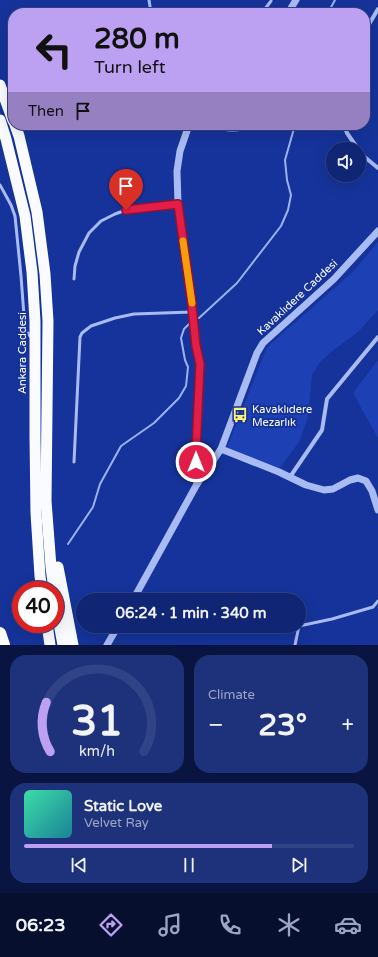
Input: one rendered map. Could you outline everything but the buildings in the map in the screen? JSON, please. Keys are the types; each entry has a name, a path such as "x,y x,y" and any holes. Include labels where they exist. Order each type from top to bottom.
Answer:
{"highway":[{"path":"0,85 8,107"},
{"name":"Ankara Caddesi","path":"0,120 25,216 32,272 35,320 36,513 41,581"},
{"path":"16,130 37,212 45,274 48,321 46,501 53,581"},
{"path":"46,501 73,645"},
{"path":"0,633 4,645"},
{"path":"48,633 50,645"},
{"path":"61,633 63,645"}],"street":[{"path":"370,23 378,9"},
{"path":"186,130 180,151 177,171 178,204 193,312 196,346 200,364 196,450 198,484"},
{"path":"346,130 353,142"},
{"path":"366,158 378,168"},
{"name":"Kavaklıdere Caddesi","path":"137,593 198,484 221,449 257,353 263,343 334,279 378,231"},
{"path":"290,477 322,430 327,399 378,337"},
{"path":"221,449 279,472 306,485 324,490 333,489 350,480 358,478 366,481 372,491 378,510"},
{"path":"107,645 114,633"}],"lane":[{"path":"0,185 15,216 25,329 35,341"},
{"path":"74,279 74,266 80,252 89,233 101,221 126,210 178,204"},
{"path":"74,462 80,337 82,333 91,326 115,318 134,314 193,312"},
{"path":"295,645 299,626 332,619 372,607 378,601"}],"shaded area":[{"path":"378,242 378,310 359,331 320,362 312,375 308,417 299,442 279,469 226,450 267,347 353,272"},
{"path":"378,360 378,438 353,393"}],"waterway":[{"path":"331,8 335,0"},
{"path":"199,318 237,283 281,226 288,210 291,195 287,180 285,160 294,130"},
{"path":"68,544 93,507 100,484 121,446 154,423 179,398 186,386 188,367 185,360 181,338 184,329 190,323"}],"slow traffic":[{"path":"183,241 192,303"}],"place":[{"name":"Kavaklıdere Mezarlık","path":"240,415"}],"route":[{"path":"126,210 178,204 191,297 196,346 200,364 196,462"}]}
